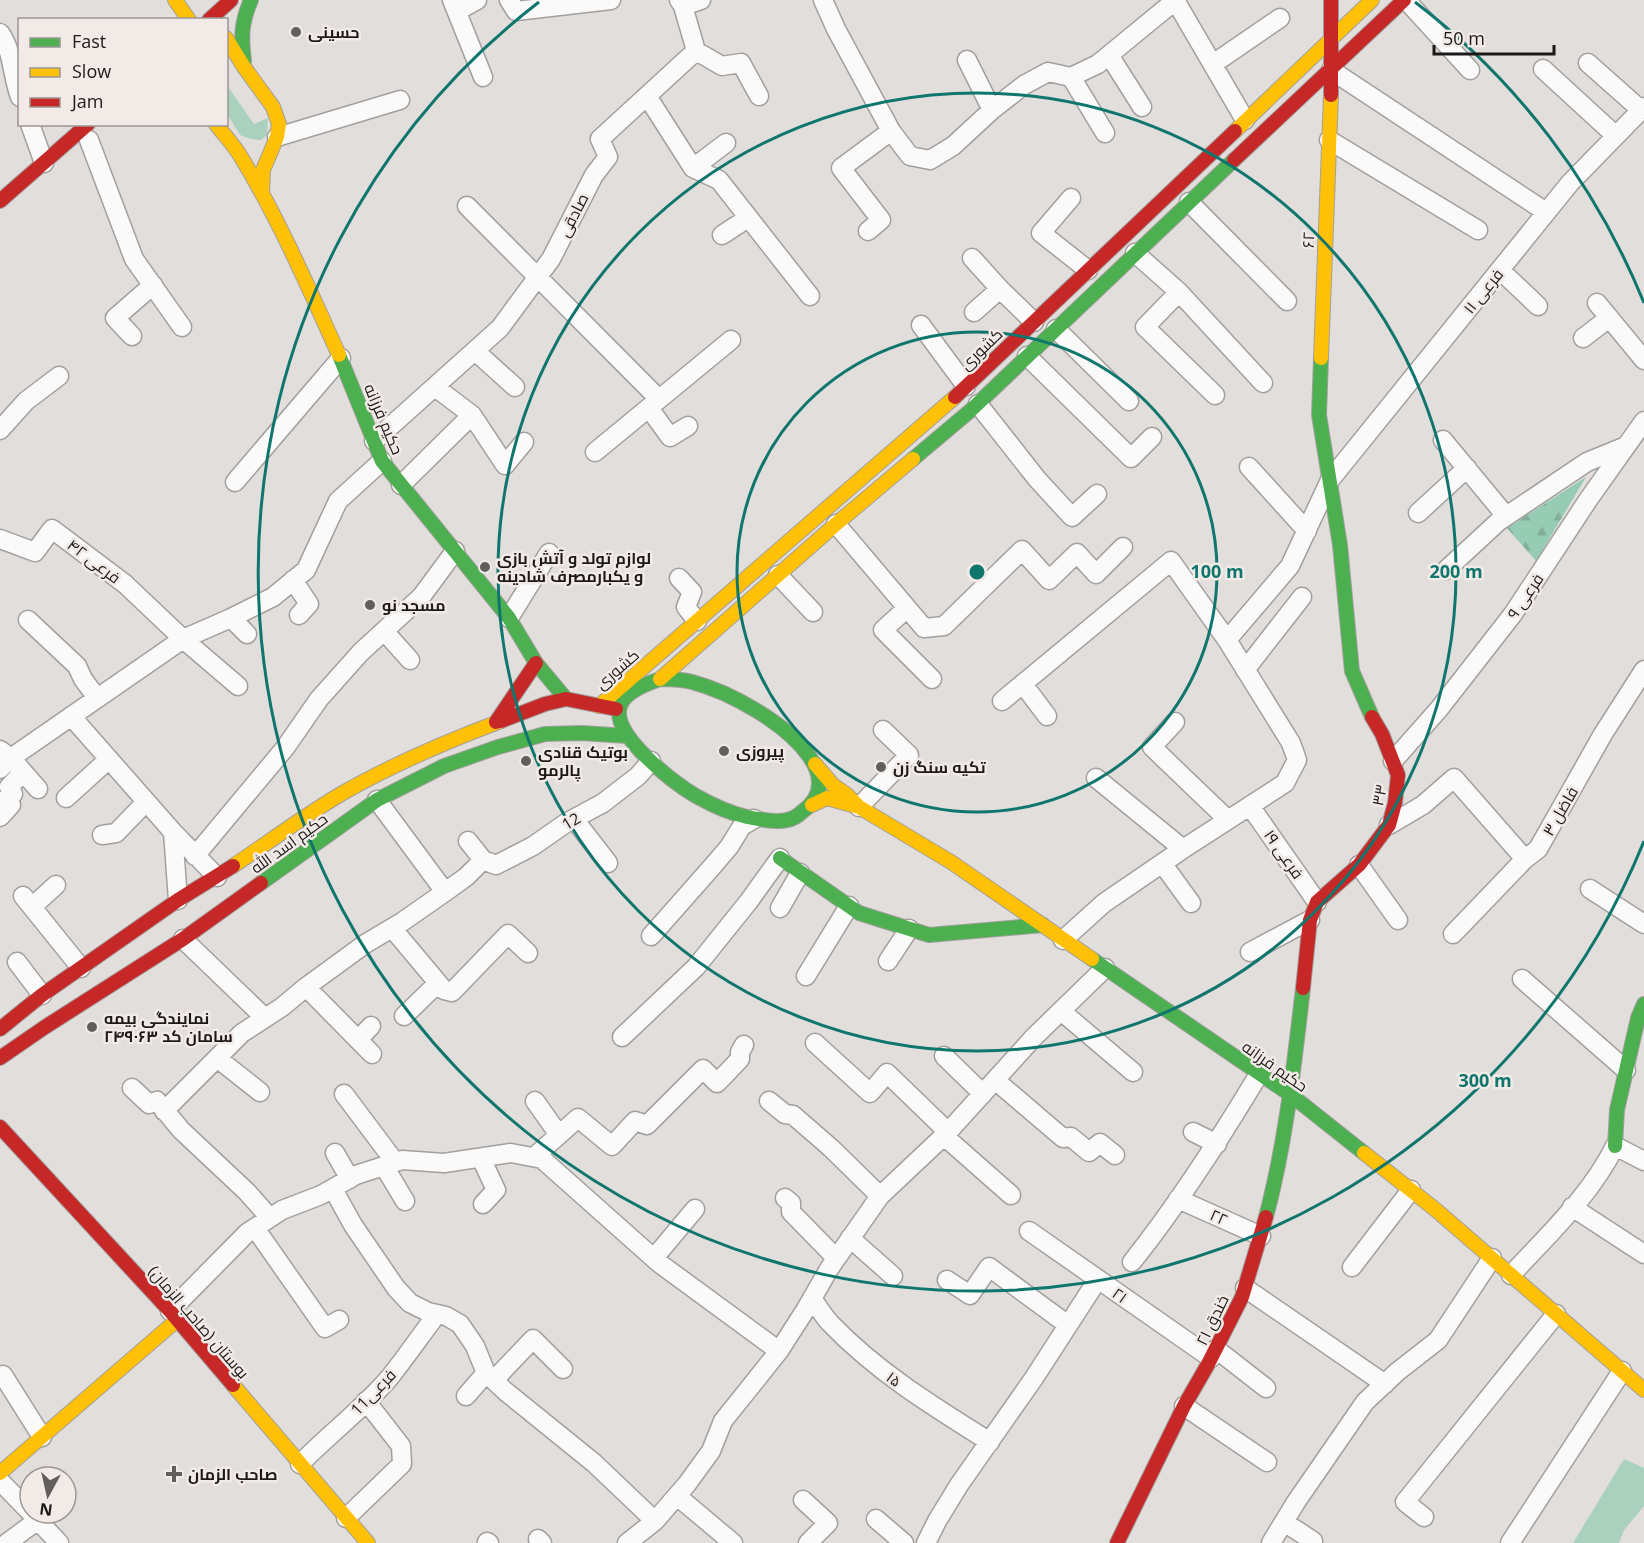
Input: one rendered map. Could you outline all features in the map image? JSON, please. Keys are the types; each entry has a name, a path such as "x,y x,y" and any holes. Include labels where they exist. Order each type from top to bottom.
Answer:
{"main road":[{"path":"175,0 188,18"},
{"path":"211,16 231,0"},
{"path":"244,67 240,34 243,17 251,0"},
{"name":"۶۲","path":"1330,480 1319,415 1329,140 1331,0"},
{"name":"کشوری","path":"599,706 966,386 1372,0"},
{"path":"859,807 827,798 788,820 754,819 728,812 686,790 651,761 627,736 619,710 625,699 647,684 660,679 836,524 978,404 1405,0"},
{"path":"228,41 273,107 279,123 278,137 263,170 262,194"},
{"name":"حکیم فرزانه","path":"219,126 248,147 262,194 341,358 382,461 509,618 536,663 566,699"},
{"path":"0,201 44,163 89,132"},
{"path":"248,147 278,137"},
{"name":"۳۳","path":"1291,1095 1310,920 1317,902 1359,865 1389,825 1398,787 1398,775 1393,761 1352,671 1340,545 1330,480"},
{"path":"496,722 536,663"},
{"path":"660,679 695,682 734,698 768,719 799,742 833,784 859,807"},
{"path":"566,699 619,710"},
{"name":"حکیم اسد الله","path":"0,1029 177,900 217,877 340,795 444,742 545,704 566,699"},
{"name":"حکیم اسد الله","path":"0,1058 183,939 377,800 444,766 498,747 545,734 582,733 627,736"},
{"path":"812,805 821,786 815,764"},
{"name":"حکیم فرزانه","path":"859,807 951,862 1291,1095 1411,1190 1644,1390"},
{"path":"780,858 859,913 929,935 1043,925"},
{"path":"36,1001 45,1027"},
{"path":"1615,1146 1617,1110 1642,1015"},
{"name":"۲۱ خندق","path":"1117,1543 1184,1406 1214,1354 1242,1297 1274,1187 1291,1095"},
{"name":"بوستان (صاحب الزمان)","path":"0,1127 174,1315 368,1543"},
{"path":"2,1470 42,1437 174,1315"}],"street":[{"path":"477,0 454,6 483,77"},
{"path":"509,0 516,11 611,0"},
{"path":"701,0 681,3 696,51 722,66 741,63 759,96"},
{"path":"823,0 836,30 891,131 910,156 930,160 953,146 992,110 1024,86 1048,72 1071,77 1098,64 1175,0 1245,120"},
{"path":"1405,0 1470,70"},
{"path":"1213,64 1280,18"},
{"path":"0,33 5,40 18,91"},
{"name":"صادقی","path":"374,441 500,328 551,259 594,175 608,157 600,139 696,51"},
{"path":"1109,55 1142,107"},
{"path":"967,60 992,110"},
{"path":"1588,63 1643,109"},
{"path":"1331,68 1546,212"},
{"path":"1543,69 1616,136"},
{"path":"1071,77 1105,133"},
{"path":"647,96 693,168 718,180 810,296"},
{"path":"278,137 400,100"},
{"name":"فرعی ۱۱","path":"1227,640 1290,566 1330,480 1570,183 1643,109"},
{"path":"31,126 44,163"},
{"path":"868,231 881,220 841,168 891,131"},
{"path":"89,132 134,259 182,327"},
{"path":"1329,140 1478,230"},
{"path":"693,168 726,143"},
{"path":"1071,198 1041,233 1088,270"},
{"path":"1189,202 1287,301"},
{"path":"467,206 537,277 654,404 670,437 688,426"},
{"path":"722,235 748,218"},
{"path":"1135,254 1179,292 1263,383"},
{"path":"972,258 1034,322"},
{"path":"1500,270 1538,306"},
{"path":"132,336 115,318 153,285"},
{"path":"974,312 1000,289"},
{"path":"1179,292 1145,327 1215,394"},
{"path":"1597,303 1644,360"},
{"path":"1583,338 1609,318"},
{"path":"921,325 966,386"},
{"path":"1056,329 1129,401"},
{"path":"594,452 731,340"},
{"path":"475,351 515,387"},
{"path":"1027,356 1131,458 1152,437"},
{"path":"235,482 341,358"},
{"path":"0,430 26,401 59,376"},
{"path":"435,387 472,415 505,465 524,442"},
{"path":"978,404 1037,479 1072,517 1097,494"},
{"path":"401,485 472,415"},
{"path":"1446,570 1506,516 1587,462 1638,435"},
{"name":"فرعی ۹","path":"1393,761 1438,709 1513,614 1588,500 1638,435"},
{"path":"1443,440 1506,516"},
{"path":"38,789 23,772 4,759 183,639 273,597 306,570 338,501 382,461"},
{"path":"1249,467 1306,531"},
{"path":"1418,513 1467,468"},
{"path":"836,524 924,628 944,626 1022,550 1049,580 1077,553 1096,574 1123,547"},
{"name":"فرعی ۴۲","path":"0,539 35,552 52,529 125,584 183,639"},
{"path":"195,856 285,748 319,699 361,652 421,597 455,551"},
{"path":"509,618 549,553"},
{"path":"1002,702 1171,561 1227,640 1291,743 1297,760 1285,783 1104,903 1064,940"},
{"path":"778,575 813,612"},
{"path":"679,578 692,592 686,607 697,621"},
{"path":"293,580 309,604 299,615"},
{"path":"1245,670 1302,597"},
{"path":"907,608 883,630 932,679"},
{"path":"231,618 247,634"},
{"path":"28,620 77,666 83,680 97,698"},
{"path":"384,631 410,660"},
{"path":"183,639 238,686"},
{"name":"فاضل ۳","path":"1453,934 1525,859 1538,849 1604,734 1644,670"},
{"path":"1023,684 1047,717"},
{"path":"71,716 173,832 217,877"},
{"path":"1175,722 1152,747 1228,820"},
{"path":"859,807 909,755 883,730"},
{"path":"66,798 109,759"},
{"name":"12","path":"483,860 496,865 532,846 603,803 638,776 651,761"},
{"path":"0,817 11,805 5,800 13,794 9,787 23,772"},
{"path":"1096,778 1183,849"},
{"path":"1389,825 1423,805 1454,778 1525,859"},
{"path":"377,800 445,892"},
{"path":"102,835 116,833 146,802"},
{"name":"فرعی ۱۹","path":"1250,806 1317,902"},
{"path":"574,819 608,863"},
{"path":"651,936 729,847 742,826 754,819"},
{"path":"173,832 177,900"},
{"path":"164,1112 242,1033 282,1007 365,944 466,877 483,860 468,841"},
{"path":"622,1037 696,967 780,858"},
{"path":"1162,864 1191,903"},
{"path":"1359,865 1398,920"},
{"path":"780,908 800,873"},
{"path":"56,885 27,902 81,968"},
{"path":"1590,889 1644,924"},
{"path":"806,976 849,906"},
{"path":"1250,952 1310,920"},
{"path":"392,928 444,990 452,992 508,934 528,953"},
{"path":"888,961 909,929"},
{"path":"183,939 264,1018"},
{"path":"17,962 36,1001"},
{"path":"632,1542 677,1496 711,1451 723,1421 779,1351 836,1258 880,1196 946,1134 1033,1038 1105,968"},
{"path":"1522,979 1626,1070"},
{"path":"404,1016 438,983"},
{"path":"306,987 372,1054"},
{"path":"1061,1011 1132,1072"},
{"path":"358,1040 371,1026"},
{"path":"815,1043 870,1094 887,1073 946,1134 1011,1195"},
{"path":"534,1157 578,1118 612,1146 635,1121 647,1125 703,1069 717,1083 740,1059 740,1052 744,1045"},
{"path":"944,1056 983,1094"},
{"path":"217,1058 260,1092"},
{"path":"1132,1262 1217,1144 1259,1074"},
{"path":"995,1080 1063,1138 1071,1137 1089,1152 1100,1143 1115,1155"},
{"path":"132,1088 150,1104 157,1101 181,1130 247,1192 262,1223 325,1328 339,1320"},
{"path":"345,1094 390,1164 405,1201"},
{"path":"535,1101 559,1135"},
{"path":"770,1101 785,1114 793,1114 880,1196"},
{"path":"1192,1132 1217,1144"},
{"path":"1511,1275 1572,1207 1605,1166 1615,1146 1644,1161"},
{"path":"335,1153 350,1179"},
{"path":"174,1315 248,1233 282,1210 321,1195 350,1179 402,1160 444,1163 511,1153 542,1159 654,1258 779,1351"},
{"path":"481,1158 496,1190 483,1204"},
{"path":"333,1189 353,1226 396,1288 410,1303 428,1312 446,1316 460,1324 475,1346 490,1376 594,1463 655,1521"},
{"path":"1352,1268 1411,1190"},
{"path":"785,1198 791,1203 791,1212 836,1258"},
{"name":"۲۲","path":"1178,1199 1261,1236"},
{"path":"1572,1207 1644,1254"},
{"path":"654,1258 695,1209"},
{"name":"۲۱","path":"1029,1231 1098,1279 1266,1388"},
{"path":"850,1238 893,1276"},
{"path":"1271,1543 1338,1439 1365,1402 1438,1340 1492,1258"},
{"path":"947,1280 970,1295 989,1267 1068,1325"},
{"path":"926,1543 959,1485 1034,1378 1098,1279"},
{"path":"1245,1288 1384,1384"},
{"name":"۱۵","path":"812,1298 830,1323 882,1370 926,1402 990,1442"},
{"name":"فرعی11","path":"300,1464 389,1377 437,1314"},
{"path":"1424,1517 1406,1502 1556,1314"},
{"path":"466,1396 533,1339 563,1369"},
{"path":"1510,1543 1622,1371"},
{"path":"3,1375 42,1437"},
{"path":"346,1518 402,1464 401,1446 366,1401"},
{"path":"1184,1406 1267,1462"},
{"path":"2,1470 18,1493"},
{"path":"677,1496 733,1543"},
{"path":"803,1500 828,1523 808,1543"},
{"path":"876,1519 904,1543"},
{"path":"1284,1522 1313,1541"},
{"path":"7,1543 24,1525"},
{"path":"42,1525 59,1543"}],"green space":[{"path":"228,87 254,124 268,118 267,135 261,140 240,135 228,116"},
{"path":"1586,477 1536,561 1507,528"},
{"path":"1624,1459 1644,1468 1644,1506 1624,1530 1619,1543 1573,1543"}],"traffic: fast":[{"path":"244,61 243,30 251,0"},
{"path":"913,459 970,411 1234,160"},
{"path":"339,355 382,461 509,618 536,663 566,699"},
{"path":"1321,358 1319,415 1340,545 1352,671 1372,717"},
{"path":"660,679 688,681 707,687 740,701 772,721 799,744 814,763 819,778 815,799 796,817 783,821 747,817 727,811 702,799 661,771 627,734 619,711 620,705 629,694 660,679"},
{"path":"261,883 377,800 444,766 498,747 545,734 582,733 627,736"},
{"path":"780,858 859,913 929,935 1043,925"},
{"path":"1092,959 1291,1095 1364,1153"},
{"path":"1266,1217 1284,1132 1303,988"},
{"path":"1615,1146 1617,1110 1638,1018 1644,1004"}],"traffic: slow":[{"path":"175,0 188,18"},
{"path":"1235,131 1372,0"},
{"path":"228,41 273,107 279,124 277,137 263,170 262,194"},
{"path":"1321,358 1331,95"},
{"path":"218,126 238,153 268,205 339,355"},
{"path":"599,706 955,397"},
{"path":"660,679 913,459"},
{"path":"233,866 314,811 361,783 420,754 501,721"},
{"path":"812,805 827,798 859,807 833,785 815,764"},
{"path":"859,807 951,862 1092,959"},
{"path":"1364,1153 1436,1210 1644,1390"},
{"path":"0,1473 177,1320"},
{"path":"233,1385 368,1543"}],"traffic: jam":[{"path":"211,18 231,0"},
{"path":"1331,0 1331,95"},
{"path":"1234,160 1404,0"},
{"path":"0,201 86,126"},
{"path":"955,397 1235,131"},
{"path":"496,722 536,663"},
{"path":"501,721 545,704 566,699 616,709"},
{"path":"1303,988 1310,920 1317,902 1359,865 1389,825 1395,803 1398,775 1382,734 1372,717"},
{"path":"0,1029 42,995 178,900 233,866"},
{"path":"0,1058 183,939 261,883"},
{"path":"0,1127 170,1311 233,1385"},
{"path":"1117,1543 1184,1406 1242,1297 1266,1217"}],"place":[{"name":"حسینی","path":"296,32"},
{"name":"لوازم تولد و آتش بازی و یکبارمصرف شادینه","path":"485,567"},
{"name":"مسجد نو","path":"370,605"},
{"name":"پیروزی","path":"724,751"},
{"name":"بوتیک قنادی پالرمو","path":"526,761"},
{"name":"تکیه سنگ زن","path":"881,767"},
{"name":"نمایندگی بیمه سامان کد ۲۴۹۰۶۳","path":"92,1027"},
{"name":"صاحب الزمان","path":"174,1474"}]}
